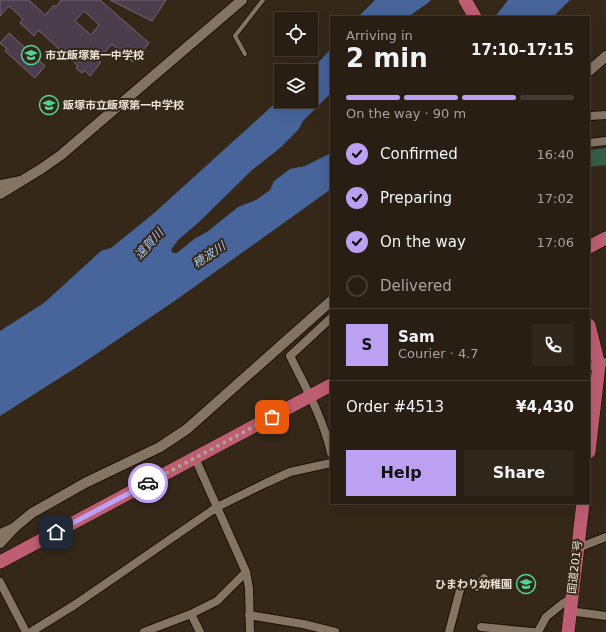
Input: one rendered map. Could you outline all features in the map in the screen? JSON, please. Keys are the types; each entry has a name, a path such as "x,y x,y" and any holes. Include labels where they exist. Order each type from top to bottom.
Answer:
{"highway":[{"path":"464,0 474,16"},
{"path":"590,246 606,238"},
{"path":"590,329 598,365 590,442"},
{"path":"0,562 330,386"},
{"name":"国道201号","path":"568,632 583,504"}],"street":[{"path":"0,194 26,179 61,155 242,0"},
{"path":"590,70 606,56"},
{"path":"590,116 606,115"},
{"path":"590,143 606,141"},
{"path":"0,184 26,179"},
{"path":"0,543 14,527 32,513 85,483 160,447 187,429 330,302"},
{"path":"330,319 290,356 311,396 324,426 330,449"},
{"path":"195,458 246,572 249,588 250,632"},
{"path":"31,632 76,604 217,507 266,482 290,472 330,463"},
{"path":"0,533 14,527"},
{"path":"578,547 606,537"},
{"path":"144,632 191,614 217,601 246,572"},
{"path":"449,632 462,586 466,583 474,584 477,587 484,578"},
{"path":"0,582 26,632"},
{"path":"535,632 539,630 546,617 562,604 606,616"},
{"path":"191,614 200,632"},
{"path":"249,615 303,624 335,632"},
{"path":"481,627 517,632 532,632"}],"lane":[{"path":"245,54 235,36 263,0"}],"green space":[{"path":"606,148 606,165 590,167 590,150"}],"water":[{"path":"375,0 431,0 410,16 359,16"},
{"path":"508,0 570,0 554,16 496,16"},
{"path":"330,50 330,94 318,106 318,64 317,64"},
{"path":"274,104 274,108 316,108 303,121 298,130 280,148 252,170 198,223 178,240 171,250 173,253 177,253 194,239 207,232 238,207 256,200 270,190 274,181 290,169 305,166 330,154 330,190 176,300 80,365 0,416 0,331 44,303 101,251 111,248 153,214"}],"building":[{"path":"0,0 29,0 45,15 54,5 56,7 61,0 100,0 149,43 133,62 112,44 98,60 101,62 90,76 84,70 82,73 76,68 78,66 38,30 34,36 20,23 23,19 9,6 0,16","holes":["84,11 99,25 91,35 75,21"]},
{"path":"110,0 166,0 152,21"},
{"path":"9,33 45,66 35,78 5,51 7,49 0,43"}],"way so far":[{"path":"148,483 272,417"}],"place":[{"name":"市立飯塚第一中学校","path":"31,55"},
{"name":"飯塚市立飯塚第一中学校","path":"49,105"},
{"name":"ひまわり幼稚園","path":"526,584"}],"route":[{"path":"56,532 148,483"}],"water label":[{"name":"遠賀川","path":"149,244"},
{"name":"穂波川","path":"209,255"}]}
